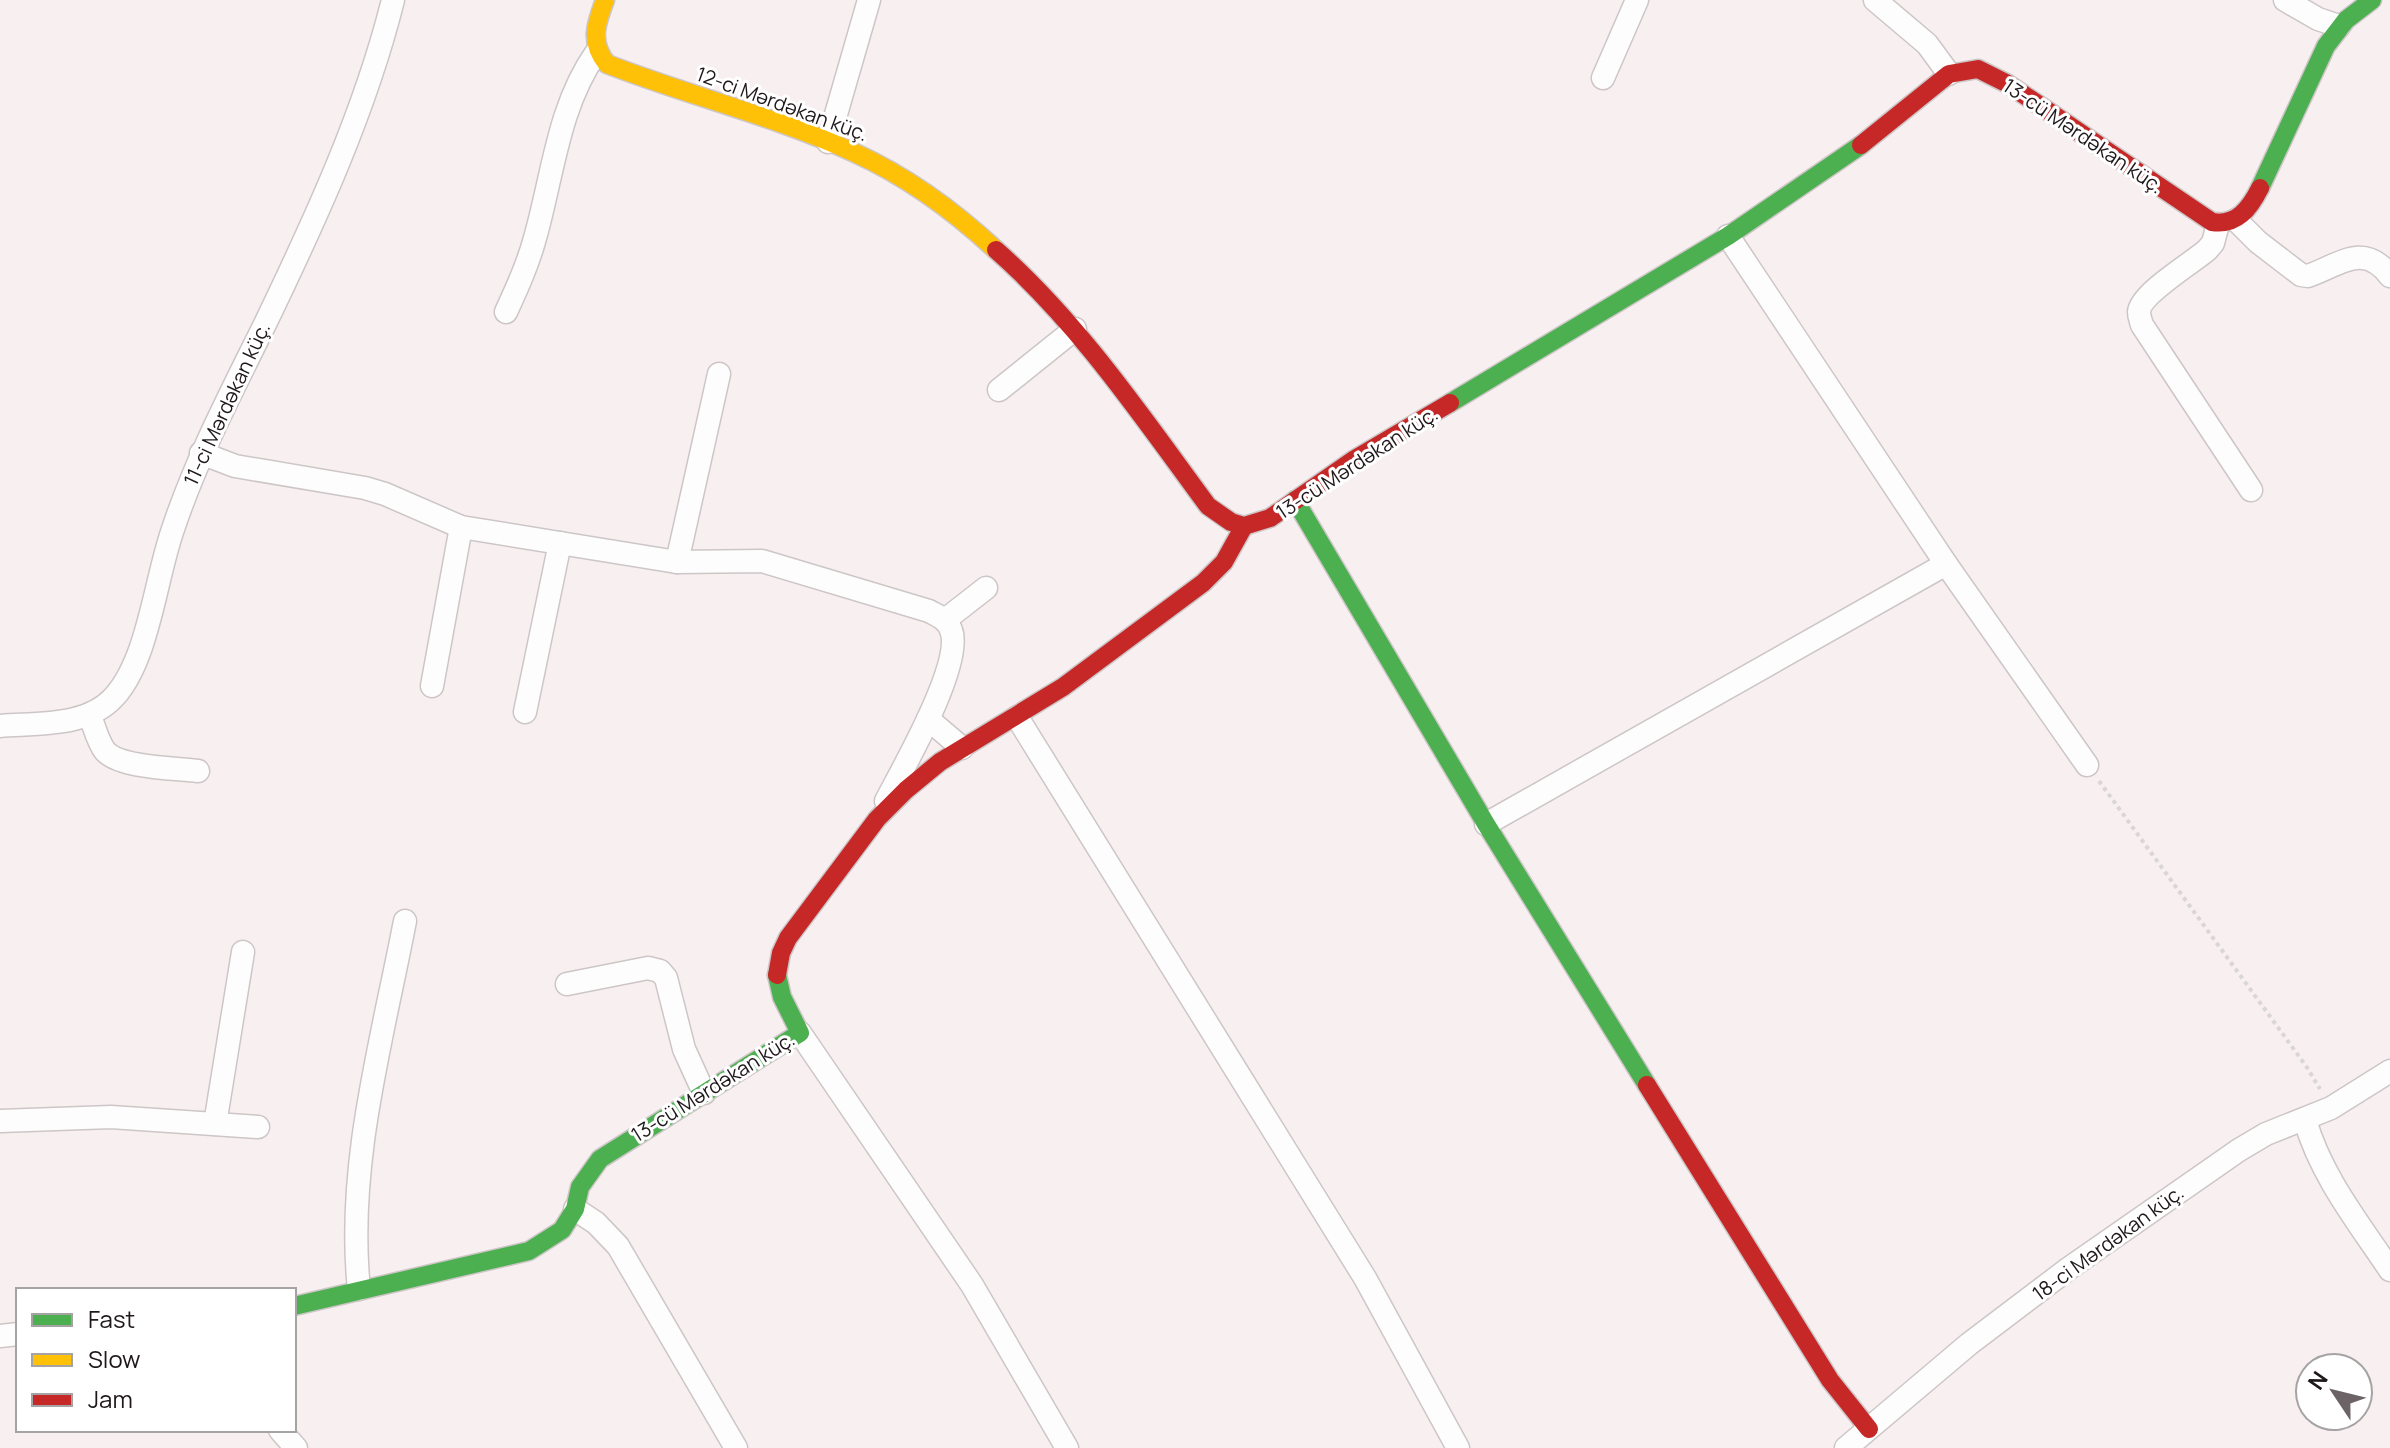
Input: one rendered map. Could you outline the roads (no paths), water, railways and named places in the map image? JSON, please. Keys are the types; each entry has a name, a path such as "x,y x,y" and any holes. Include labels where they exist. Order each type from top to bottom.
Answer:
{"street":[{"name":"11-ci Mərdəkan küç.","path":"90,716 112,700 133,671 164,557 201,453 268,318 342,155 370,79 393,0"},
{"path":"506,312 535,238 575,89 596,53 596,26 605,0"},
{"path":"828,142 869,0"},
{"path":"1603,78 1637,0"},
{"path":"1875,0 1927,44 1949,74"},
{"path":"2285,0 2318,19 2339,26"},
{"path":"2251,490 2142,325 2139,312 2152,292 2207,250 2227,222 2249,206 2259,191 2326,46 2348,16 2372,0"},
{"name":"12-ci Mərdəkan küç.","path":"596,53 607,64 621,70 828,142 884,167 955,215 1022,272 1075,329 1208,506 1231,522 1244,526"},
{"name":"13-cü Mərdəkan küç.","path":"296,1305 529,1251 562,1230 575,1209 580,1187 600,1159 800,1033 779,987 776,975 779,956 788,938 877,819 906,790 940,762 1063,687 1203,583 1224,562 1244,526 1270,518 1355,459 1728,236 1856,149 1949,74 1978,69 1990,73 2205,218 2227,222"},
{"path":"2227,222 2301,275 2308,276 2358,257 2375,260 2390,276"},
{"path":"1728,236 1946,564 2087,765"},
{"path":"999,390 1075,329"},
{"path":"677,562 719,374"},
{"path":"201,453 235,466 365,488 461,527 677,562 762,561 929,611 945,620 952,632 954,650 928,719 877,819"},
{"path":"1295,500 1486,824 1830,1380 1869,1429"},
{"path":"432,686 461,527"},
{"path":"525,712 560,543"},
{"path":"1486,824 1946,564"},
{"path":"945,620 986,588"},
{"path":"0,726 90,716 104,750 114,757 126,762 198,771"},
{"path":"1017,717 1365,1278 1458,1448"},
{"path":"928,719 962,748"},
{"path":"359,1289 355,1248 366,1123 405,921"},
{"path":"215,1124 243,952"},
{"path":"567,984 648,968 660,971 666,978 684,1049 704,1093"},
{"path":"800,1033 972,1285 1067,1448"},
{"name":"18-ci Mərdəkan küç.","path":"1846,1448 1969,1344 2068,1269 2239,1150 2266,1134 2331,1108 2390,1071"},
{"path":"0,1121 111,1117 258,1127"},
{"path":"2305,1120 2313,1148 2326,1174 2390,1270"},
{"path":"575,1209 596,1223 618,1246 736,1448"},
{"path":"282,1432 296,1448"}]}
